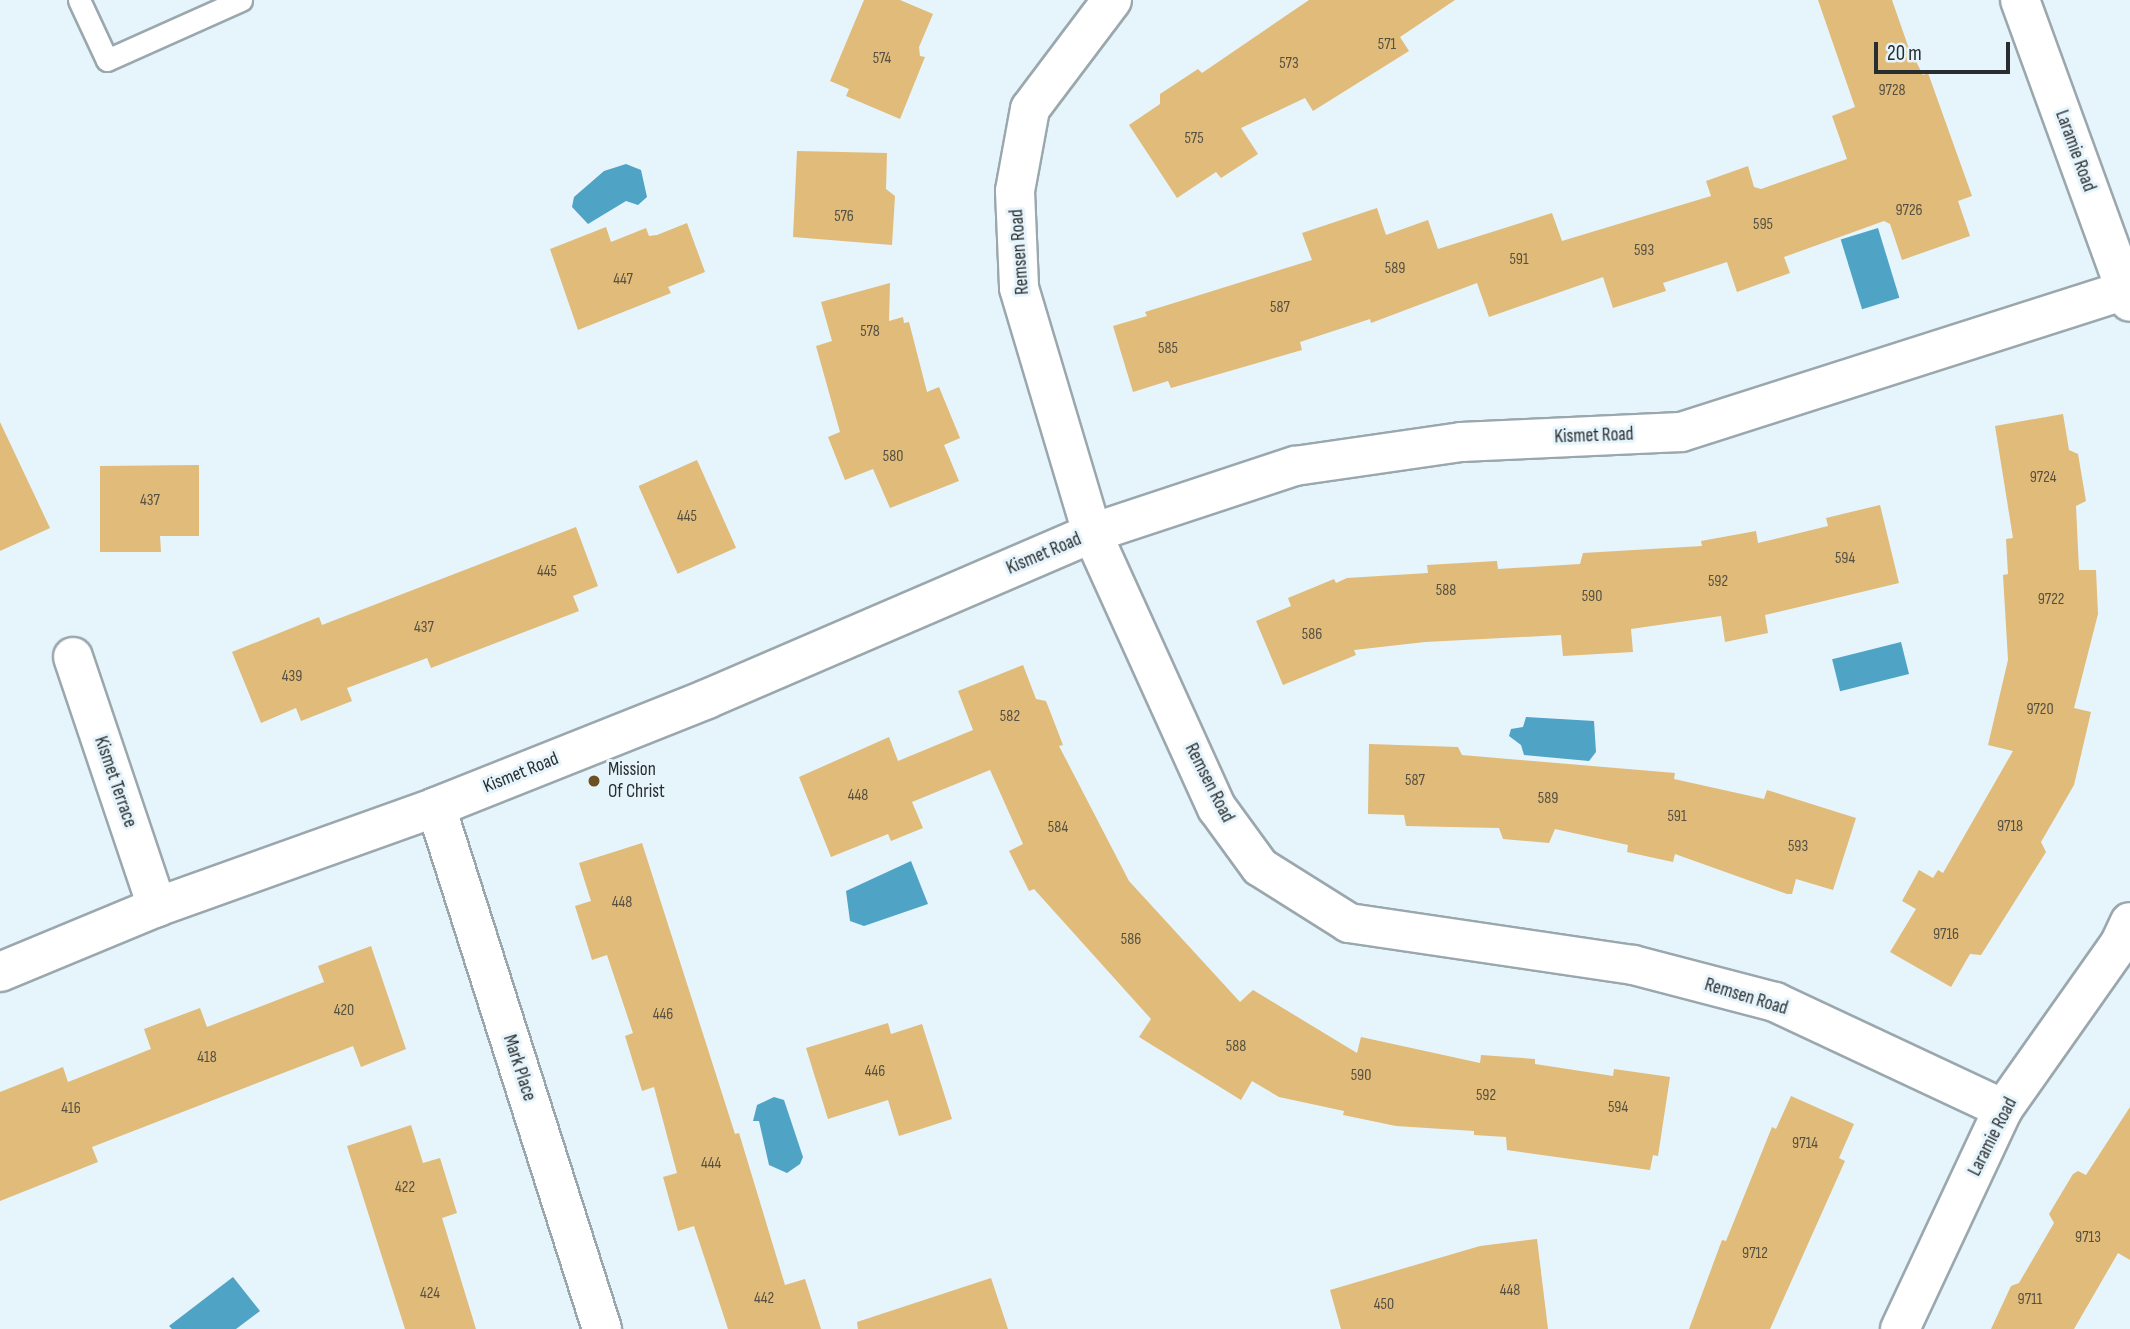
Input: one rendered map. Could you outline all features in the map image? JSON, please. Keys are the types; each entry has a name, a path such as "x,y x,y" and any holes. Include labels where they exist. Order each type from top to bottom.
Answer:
{"street":[{"name":"Remsen Road","path":"1112,0 1030,109 1016,191 1019,289 1092,533 1217,808 1260,867 1349,923 1633,965 1775,1002 2003,1110"},
{"name":"Laramie Road","path":"2020,0 2129,294"},
{"name":"Kismet Road","path":"0,972 158,907 436,807 707,699 1092,533 1295,466 1461,442 1681,432 2129,294"},
{"name":"Kismet Terrace","path":"73,657 158,907"},
{"name":"Mark Place","path":"436,807 602,1329"},
{"name":"Laramie Road","path":"1900,1329 2003,1110 2120,943 2130,922"}],"lane":[{"path":"79,0 107,60 241,0"}],"water":[{"path":"626,164 641,170 647,197 638,205 626,201 588,224 572,207 574,197 604,171"},
{"path":"1878,228 1899,298 1862,309 1841,239"},
{"path":"1901,642 1909,674 1840,691 1832,659"},
{"path":"1526,717 1594,721 1596,752 1589,761 1524,755 1521,745 1509,736 1511,729 1523,727"},
{"path":"911,861 928,904 864,926 850,921 846,891"},
{"path":"774,1097 784,1100 803,1157 800,1164 787,1173 769,1165 759,1121 753,1121 757,1105"},
{"path":"233,1277 260,1311 236,1329 172,1329 169,1326"}],"building":[{"path":"864,0 900,0 933,14 919,47 920,56 925,57 900,119 846,96 849,89 830,81"},
{"path":"1309,0 1455,0 1400,37 1409,51 1313,111 1305,98 1241,128 1258,154 1221,178 1216,172 1177,198 1129,125 1160,104 1160,94 1198,69 1202,73"},
{"path":"1818,0 1892,0 1908,46 1923,75 1928,73 1972,196 1958,201 1970,236 1902,260 1890,224 1884,221 1784,257 1790,273 1737,292 1727,262 1663,283 1666,291 1613,308 1603,277 1489,317 1477,283 1371,323 1370,319 1300,342 1302,350 1171,388 1168,381 1133,392 1113,326 1147,316 1145,312 1312,260 1302,233 1377,208 1386,235 1428,220 1438,249 1552,213 1562,241 1711,196 1706,181 1748,166 1754,187 1761,189 1847,159 1832,116 1855,107"},
{"path":"797,151 887,153 886,189 895,196 892,245 793,237"},
{"path":"687,223 705,272 668,287 671,293 578,330 550,249 606,227 611,242 646,228 649,236"},
{"path":"890,283 889,321 903,317 904,323 909,322 927,392 939,387 960,438 944,445 959,481 890,508 873,469 845,480 828,437 840,432 816,346 832,341 821,302"},
{"path":"2063,414 2069,450 2078,454 2086,501 2076,506 2079,570 2096,570 2098,614 2074,708 2091,712 2074,785 2041,842 2046,852 1981,955 1970,954 1951,987 1890,952 1916,909 1902,901 1919,870 1933,878 1938,870 1943,873 2013,751 1988,745 2008,660 2003,575 2008,574 2006,539 2013,538 1995,426"},
{"path":"0,422 50,528 0,551"},
{"path":"697,460 736,548 678,574 639,486"},
{"path":"199,465 199,536 160,536 161,552 100,552 100,466"},
{"path":"1880,505 1899,583 1765,615 1768,633 1725,642 1721,616 1631,629 1633,652 1563,656 1561,635 1425,642 1354,650 1356,655 1283,685 1256,621 1291,606 1288,598 1334,579 1336,583 1347,578 1428,573 1427,565 1497,561 1498,569 1580,564 1583,553 1702,546 1701,541 1756,531 1758,543 1828,526 1826,518"},
{"path":"576,527 598,586 573,596 579,611 431,668 427,658 347,688 352,701 301,721 296,708 261,723 232,652 319,617 322,625"},
{"path":"1023,665 1036,699 1046,701 1063,745 1059,746 1129,881 1240,1002 1253,990 1357,1053 1361,1037 1480,1063 1481,1055 1535,1059 1535,1064 1613,1076 1614,1069 1670,1077 1658,1156 1653,1155 1650,1170 1507,1150 1506,1137 1474,1135 1474,1131 1396,1126 1343,1115 1344,1111 1279,1097 1252,1081 1241,1100 1139,1037 1151,1019 1034,889 1029,891 1009,851 1023,844 990,770 912,802 923,828 891,841 888,834 831,857 799,777 889,737 898,761 973,730 958,691"},
{"path":"1369,744 1458,747 1462,755 1675,773 1674,779 1764,799 1767,790 1856,818 1833,890 1796,879 1792,894 1787,894 1675,854 1673,862 1627,852 1628,845 1555,829 1549,843 1503,839 1499,828 1406,826 1404,815 1368,814"},
{"path":"642,843 735,1134 739,1133 785,1285 805,1279 821,1329 728,1329 694,1226 678,1231 663,1177 677,1173 654,1087 642,1091 625,1036 633,1033 607,955 592,960 575,906 591,901 579,863"},
{"path":"371,946 406,1049 361,1067 353,1046 92,1147 98,1162 0,1201 0,1092 63,1067 68,1082 151,1049 144,1029 200,1008 207,1027 324,982 318,966"},
{"path":"888,1023 891,1034 922,1024 952,1119 899,1136 888,1100 828,1119 806,1048"},
{"path":"1791,1096 1854,1124 1839,1158 1845,1161 1770,1329 1689,1329 1722,1240 1726,1241 1772,1127 1776,1129"},
{"path":"2130,1107 2130,1260 2118,1253 2074,1329 1991,1329 2011,1286 2019,1283 2054,1223 2049,1214 2073,1174 2078,1171 2086,1175"},
{"path":"411,1125 423,1163 440,1158 457,1213 442,1218 476,1329 405,1329 376,1238 347,1146"},
{"path":"1537,1239 1548,1329 1341,1329 1330,1290 1480,1246"},
{"path":"991,1278 1008,1329 858,1329 857,1322"}],"place":[{"name":"Mission Of Christ","path":"594,781"}]}
